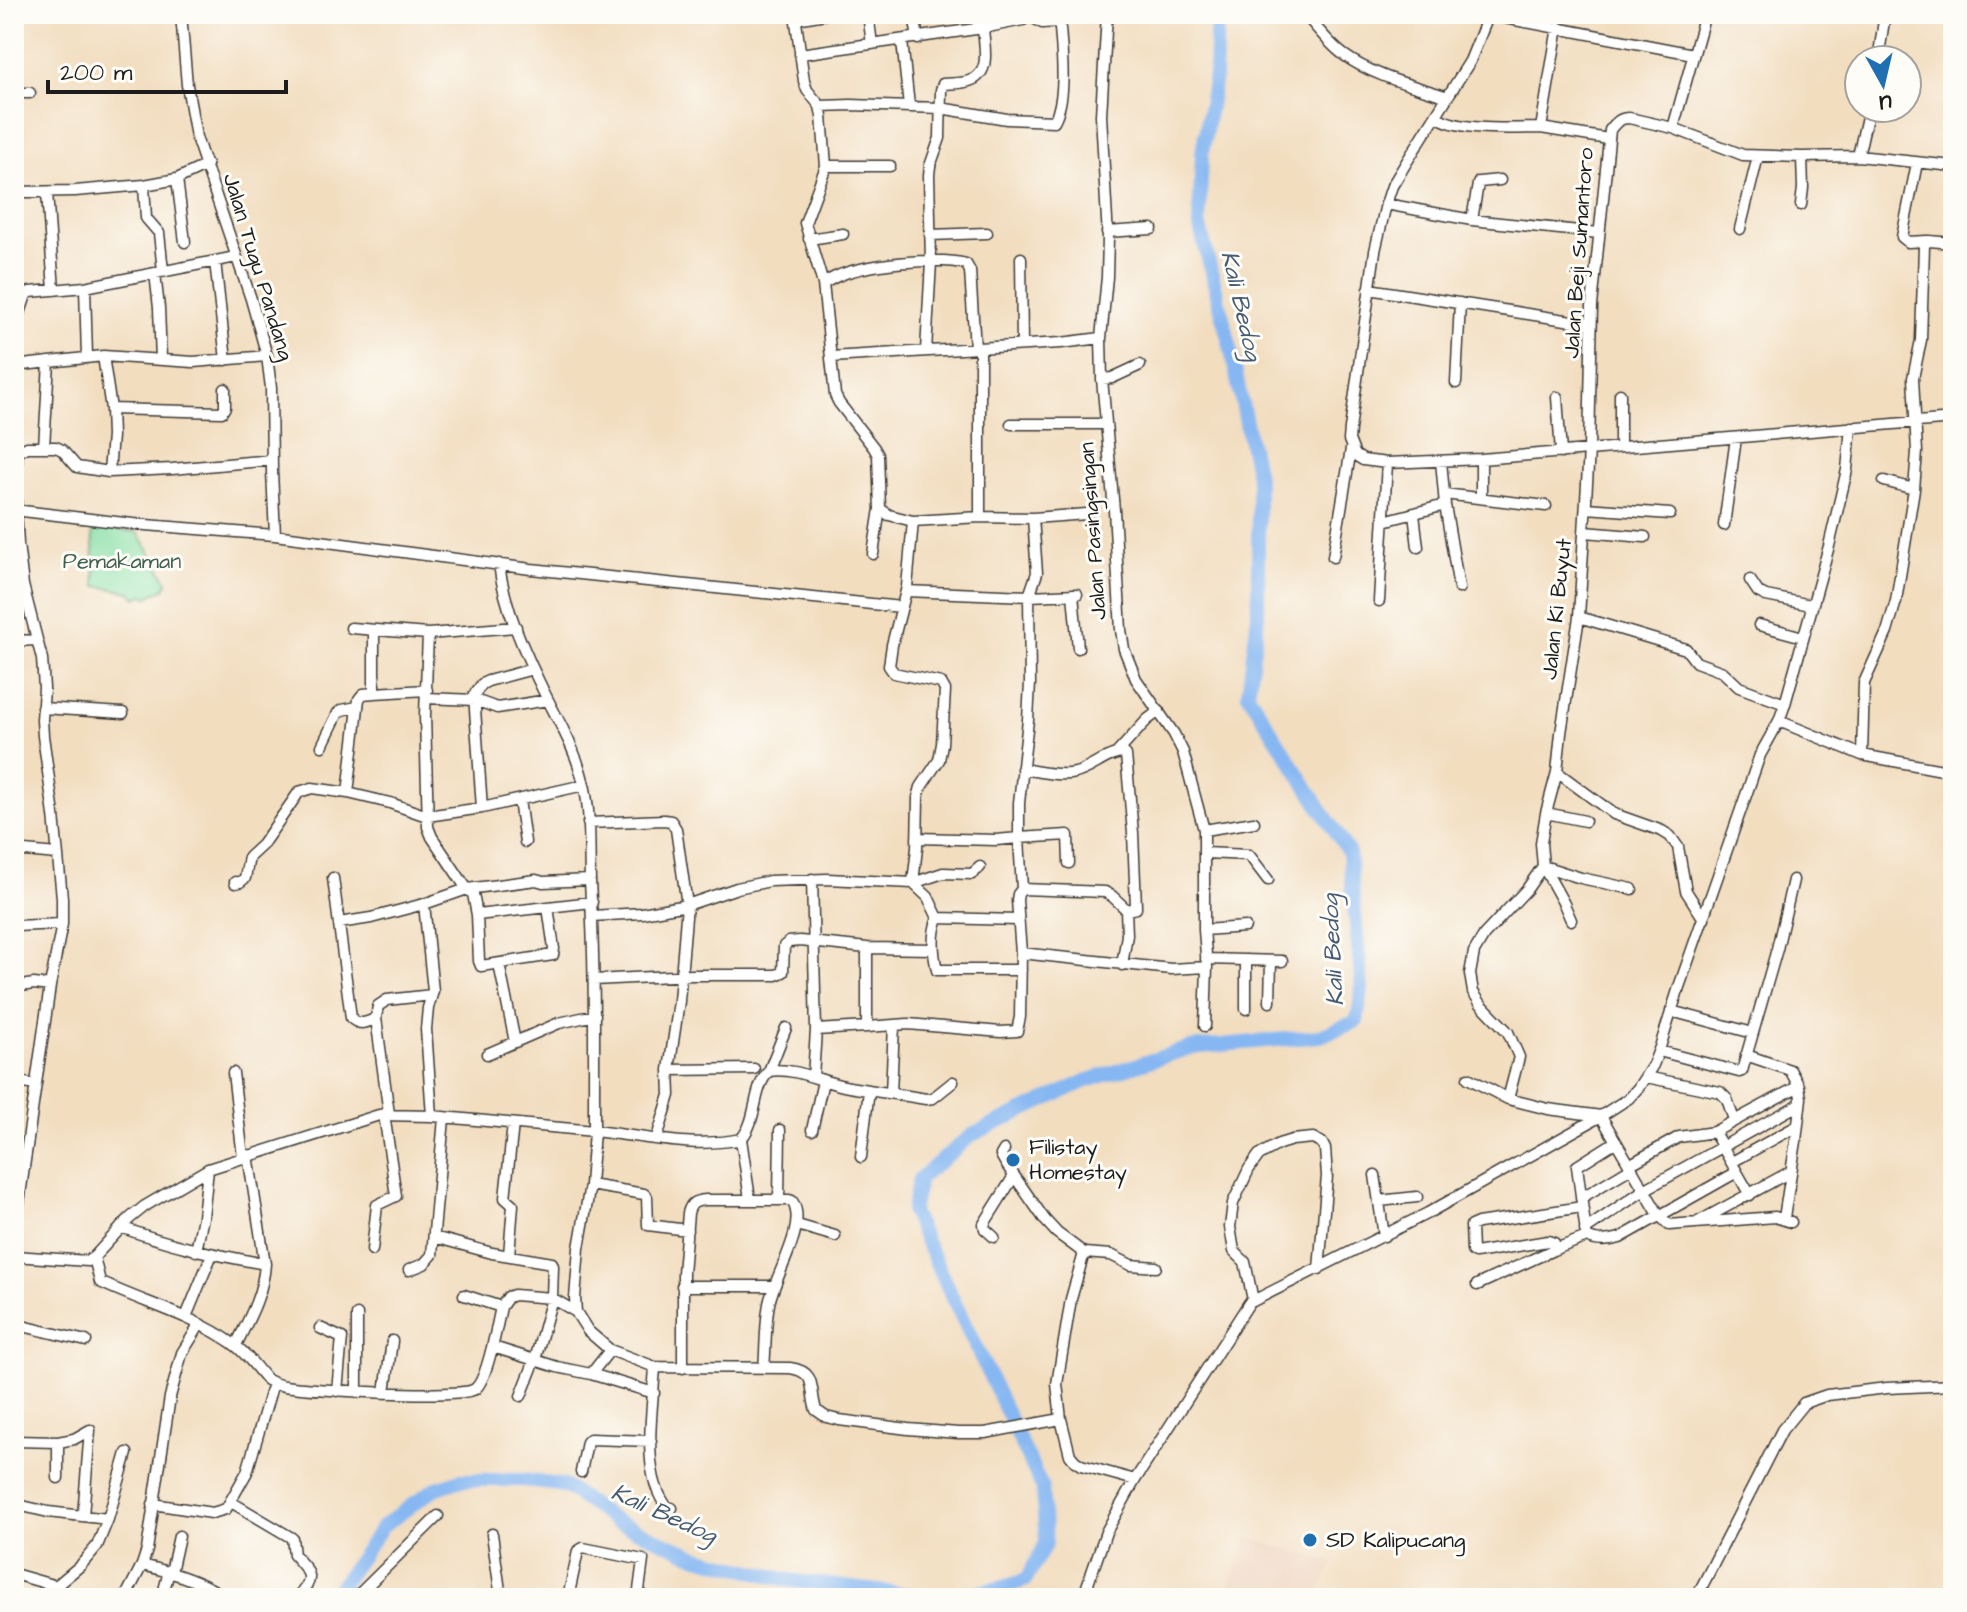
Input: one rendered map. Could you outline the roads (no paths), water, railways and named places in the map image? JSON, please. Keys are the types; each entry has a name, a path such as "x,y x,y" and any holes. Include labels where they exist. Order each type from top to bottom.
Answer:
{"street":[{"name":"Jalan Tugu Pandang","path":"181,14 196,137 267,356 271,388 275,535"},
{"path":"825,14 796,16 807,90 820,106 826,166 805,223 823,284 835,395 878,455 880,509 873,554"},
{"path":"868,14 872,44"},
{"path":"914,14 918,39"},
{"path":"926,351 931,262 929,175 940,138 941,90 943,84 973,80 982,71 985,57 977,14"},
{"name":"Jalan Pasingsingan","path":"1107,14 1101,115 1107,277 1094,339 1102,379 1098,424 1114,510 1124,649 1154,714 1174,734 1183,752 1204,830 1202,965 1205,1026"},
{"path":"1305,14 1343,55 1362,66 1448,97"},
{"path":"1705,14 1673,128 1733,152 1758,156 1858,156 1953,166"},
{"path":"1880,44 1885,14"},
{"path":"800,54 981,29 1023,20 1030,15 1042,23 1058,22 1061,97 1054,121 982,116 909,106 820,106"},
{"path":"1333,557 1351,449 1350,429 1369,289 1386,204 1392,186 1470,61 1489,15 1693,54"},
{"path":"1541,128 1558,27"},
{"path":"902,41 909,106"},
{"path":"14,93 30,93"},
{"path":"1436,116 1452,124 1541,128 1608,139"},
{"name":"Jalan Beji Sumantoro","path":"1589,450 1591,324 1610,130 1623,118 1673,128"},
{"path":"1858,156 1865,124"},
{"path":"1740,229 1758,156"},
{"path":"1801,205 1802,157"},
{"path":"1917,163 1902,237 1908,242 1953,243"},
{"path":"14,192 144,185 177,179 207,165"},
{"path":"826,166 890,166"},
{"path":"177,179 185,242"},
{"path":"1472,220 1479,182 1500,180"},
{"path":"144,185 146,218 159,233 161,359"},
{"path":"47,192 54,290"},
{"path":"1386,204 1472,220 1599,233"},
{"path":"1107,232 1152,229"},
{"path":"930,235 987,233"},
{"path":"809,239 843,234"},
{"path":"1862,755 1864,683 1887,632 1896,601 1914,489 1917,452 1913,378 1921,340 1923,260 1927,241"},
{"path":"14,319 19,316 26,295 38,291 85,287 236,257"},
{"path":"1021,258 1022,345"},
{"path":"215,261 226,360"},
{"path":"823,284 840,275 885,265 962,262 969,267 978,348 980,517"},
{"path":"85,287 87,357"},
{"path":"1369,289 1591,324"},
{"path":"1456,383 1460,303"},
{"path":"831,357 1094,339"},
{"path":"14,366 103,356 193,362 267,356"},
{"path":"103,356 111,409 109,472"},
{"path":"44,447 49,362"},
{"path":"1102,379 1112,378 1140,365"},
{"path":"111,409 222,412 225,389"},
{"path":"1620,394 1620,447"},
{"path":"1557,397 1561,453"},
{"path":"1351,449 1363,460 1387,463 1441,461 1953,419"},
{"path":"1011,424 1098,424"},
{"path":"1083,1598 1106,1532 1135,1480 1253,1300 1428,1213 1601,1116 1629,1098 1646,1077 1659,1051 1760,755 1785,704 1829,546 1847,470 1851,427"},
{"path":"1724,525 1736,438"},
{"path":"14,444 27,447"},
{"path":"14,1237 50,986 62,924 62,898 43,736 44,676 23,585 15,510 16,456 27,447 60,449 81,468 109,472 272,460"},
{"name":"Jalan Ki Buyut","path":"1543,866 1541,843 1557,772 1579,617 1589,450"},
{"path":"1481,459 1481,497"},
{"path":"1441,461 1444,500 1459,588"},
{"path":"1379,601 1387,463"},
{"path":"1884,481 1914,489"},
{"path":"1384,521 1414,514 1444,500 1481,497 1546,506"},
{"path":"1586,508 1670,514"},
{"path":"880,509 889,515 913,521 1087,514"},
{"path":"15,510 133,524 275,535 499,564 901,607"},
{"path":"1414,514 1418,547"},
{"path":"816,1030 908,1024 1016,1032 1019,1029 1021,953 1018,894 1022,889 1019,838 1030,683 1029,596 1037,573 1033,518"},
{"path":"913,521 906,591 890,669 894,673 941,683 945,690 942,744 935,769 921,787 918,798 913,883"},
{"path":"1585,532 1645,537"},
{"path":"499,564 501,583 516,627 574,752 584,785 588,823 595,1015 594,1131 590,1185 579,1248 576,1312"},
{"path":"1750,580 1758,592 1766,596 1811,605"},
{"path":"906,591 1029,596 1075,594 1078,648"},
{"path":"1579,617 1686,649 1696,662 1723,672 1739,687 1785,704"},
{"path":"1759,625 1803,637"},
{"path":"351,628 428,634 516,627"},
{"path":"374,630 374,693"},
{"path":"428,634 428,827 473,894 480,964 485,966 553,955 548,907"},
{"path":"14,641 37,640"},
{"path":"482,808 474,695 482,684 533,669"},
{"path":"348,793 357,707 363,694 426,694 475,700 497,708 548,700"},
{"path":"322,746 338,713 357,707"},
{"path":"42,708 123,713"},
{"path":"1022,769 1076,773 1117,753 1154,714"},
{"path":"1779,721 1862,755 1953,772"},
{"path":"1022,889 1107,892 1126,909 1134,909 1133,833 1127,760 1124,753 1117,753"},
{"path":"1557,772 1614,814 1670,836 1678,847 1686,891 1704,919"},
{"path":"235,882 244,880 249,857 262,845 299,792 312,788 390,803 427,816 482,808 584,785"},
{"path":"519,800 525,842"},
{"path":"1546,813 1585,821"},
{"path":"588,823 664,820 671,821 676,829 687,905 669,1070 670,1095 657,1138"},
{"path":"1204,830 1254,822"},
{"path":"917,838 996,840 1068,835 1069,863"},
{"path":"14,850 57,854"},
{"path":"1205,853 1249,855 1268,880"},
{"path":"1543,866 1632,889"},
{"path":"1543,866 1571,920"},
{"path":"1508,1099 1519,1057 1508,1032 1473,992 1470,974 1474,952 1484,935 1527,889 1543,866"},
{"path":"592,916 642,913 687,905 755,883 812,879 913,883 943,873 970,875 980,867"},
{"path":"333,878 351,1018 364,1023 376,1018"},
{"path":"812,879 818,1079 812,1130"},
{"path":"339,923 424,904 467,889 536,880 590,880"},
{"path":"1659,1051 1742,1071 1793,880"},
{"path":"913,883 928,897 938,918 933,936 938,971 1021,970"},
{"path":"477,915 592,902"},
{"path":"424,904 432,995 426,1029 432,1116"},
{"path":"1122,965 1127,935 1126,909"},
{"path":"938,918 1018,920"},
{"path":"14,925 62,924"},
{"path":"1204,930 1245,927"},
{"path":"594,980 776,975 783,972 786,943 800,941 867,948 933,949"},
{"path":"867,948 867,1027"},
{"path":"1021,953 1171,969 1246,960 1277,961 1270,1002"},
{"path":"1246,960 1246,1009"},
{"path":"499,964 515,1042"},
{"path":"14,987 34,984 50,986"},
{"path":"372,1250 377,1205 396,1196 376,1018 378,1006 387,1000 432,995"},
{"path":"1671,1011 1753,1033"},
{"path":"487,1054 559,1023 595,1015"},
{"path":"891,1093 894,1025"},
{"path":"750,1199 741,1139 747,1131 763,1078 769,1071 786,1028"},
{"path":"1601,1116 1666,1224 1762,1217 1788,1220 1786,1200 1800,1104 1799,1086 1790,1070 1746,1055"},
{"path":"669,1070 754,1069"},
{"path":"769,1071 793,1071 869,1090 931,1099 953,1082"},
{"path":"233,1073 265,1264 258,1296 236,1345"},
{"path":"1646,1077 1720,1092 1727,1099 1734,1120"},
{"path":"1468,1078 1508,1099 1548,1109 1601,1116"},
{"path":"14,1081 35,1085"},
{"path":"1553,1250 1554,1243 1548,1241 1473,1253 1471,1226 1581,1203 1630,1166 1679,1137 1714,1132 1799,1086"},
{"path":"861,1157 869,1090"},
{"path":"1477,1285 1586,1233 1644,1190 1800,1104"},
{"path":"14,1256 85,1261 94,1257 145,1206 208,1169 387,1114 705,1143 741,1139"},
{"path":"409,1270 428,1261 432,1255 444,1118"},
{"path":"509,1255 513,1205 505,1198 513,1124"},
{"path":"1586,1233 1601,1241 1620,1238 1797,1126"},
{"path":"779,1199 780,1130"},
{"path":"1714,1132 1750,1195"},
{"path":"1253,1300 1245,1262 1234,1251 1230,1227 1233,1203 1259,1155 1292,1140 1313,1138 1325,1149 1327,1176 1319,1269"},
{"path":"1586,1233 1577,1166 1615,1142"},
{"path":"1004,1150 1001,1155 1003,1159 1057,1233 1084,1253 1111,1255 1131,1265 1156,1267"},
{"path":"196,1251 208,1169"},
{"path":"1693,1224 1790,1172"},
{"path":"1375,1175 1384,1236"},
{"path":"994,1237 984,1224 1014,1176"},
{"path":"590,1185 644,1194 647,1197 648,1225 687,1230"},
{"path":"1379,1201 1417,1197"},
{"path":"683,1368 682,1286 691,1205 695,1201 779,1199 794,1202 797,1225 774,1286 768,1313 764,1368"},
{"path":"1762,1217 1786,1200"},
{"path":"797,1225 835,1236"},
{"path":"121,1227 196,1251 265,1264"},
{"path":"434,1237 552,1263 552,1298 535,1360 521,1396"},
{"path":"1084,1253 1071,1299 1057,1373 1061,1419 1070,1455 1075,1461 1135,1480"},
{"path":"186,1317 212,1254"},
{"path":"94,1257 100,1282 200,1324 236,1345 273,1383 287,1386 357,1392 471,1391 480,1383 493,1347 501,1307 505,1299 514,1295 552,1298 576,1312 588,1331 610,1350 655,1367 796,1369 807,1373 811,1380 814,1406 826,1417 958,1433 985,1433 1061,1419"},
{"path":"682,1286 774,1286"},
{"path":"464,1295 501,1307"},
{"path":"357,1315 357,1392"},
{"path":"14,1324 86,1341"},
{"path":"125,1598 147,1550 177,1367 186,1344 200,1324"},
{"path":"320,1328 342,1338 337,1391"},
{"path":"385,1392 392,1341"},
{"path":"493,1347 654,1393"},
{"path":"591,1374 610,1350"},
{"path":"655,1367 650,1462 663,1501 672,1508"},
{"path":"153,1504 212,1513 222,1511 231,1502 247,1472 273,1383"},
{"path":"1696,1598 1782,1430 1804,1403 1827,1395 1953,1385"},
{"path":"14,1441 58,1442 74,1439 90,1430 83,1516"},
{"path":"581,1472 590,1439 651,1441"},
{"path":"58,1442 58,1478"},
{"path":"54,1598 56,1586 97,1546 127,1453"},
{"path":"231,1502 292,1538 294,1555 310,1575 307,1587 297,1598"},
{"path":"14,1504 108,1519"},
{"path":"355,1598 438,1516"},
{"path":"492,1534 501,1598"},
{"path":"162,1598 179,1536"},
{"path":"568,1598 578,1551 583,1548 643,1560 638,1598"},
{"path":"142,1565 212,1588 227,1598"},
{"path":"14,1574 56,1586"}],"waterway":[{"name":"Kali Bedog","path":"944,1598 1001,1588 1026,1580 1046,1543 1042,1487 912,1212 919,1179 972,1135 1086,1081 1190,1048 1320,1036 1357,1021 1362,990 1349,853 1248,694 1258,615 1258,481 1230,345 1199,223 1202,153 1215,76 1217,14"},
{"name":"Kali Bedog","path":"332,1598 382,1527 434,1489 461,1480 524,1480 565,1486 613,1520 698,1557 787,1580 935,1598"}],"place":[{"name":"Filistay Homestay","path":"1013,1160"},
{"name":"SD Kalipucang","path":"1310,1540"}],"park label":[{"name":"Pemakaman","path":"122,561"}]}
